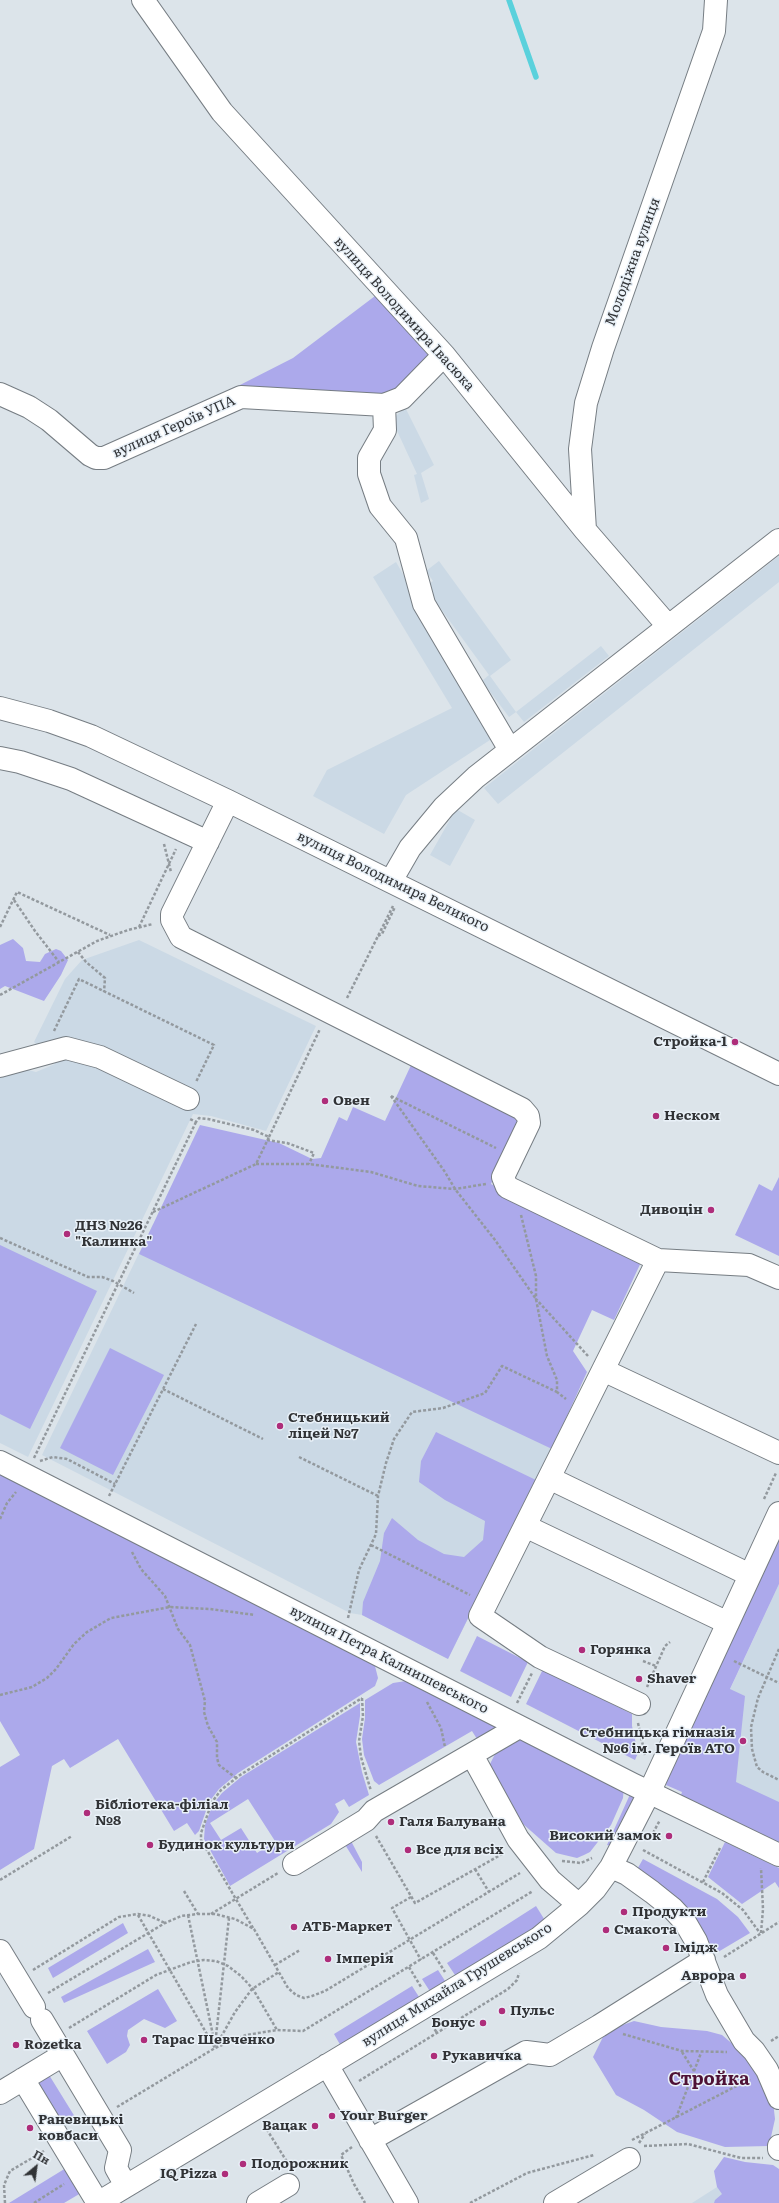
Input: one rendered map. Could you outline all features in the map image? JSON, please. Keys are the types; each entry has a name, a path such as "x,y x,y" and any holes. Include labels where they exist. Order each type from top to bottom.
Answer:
{"street":[{"name":"вулиця Володимира Івасюка","path":"143,0 226,117 444,355 586,530 668,626"},
{"name":"Молодіжна вулиця","path":"586,530 580,449 586,403 603,348 714,31 716,0"},
{"name":"вулиця Героїв УПА","path":"0,394 29,408 49,420 77,445 96,458 104,458 241,397 384,405 402,398 444,355"},
{"path":"384,405 385,430 369,458 369,474 380,506 406,538 424,604 510,750"},
{"path":"391,881 410,848 444,807 510,750 779,540"},
{"name":"вулиця Володимира Великого","path":"0,708 49,721 91,736 391,881 779,1074"},
{"path":"0,758 20,762 71,779 208,842"},
{"path":"228,801 180,899 172,920 177,932 188,942 522,1109 528,1116 529,1123 513,1156 508,1183 658,1260 749,1265 779,1278"},
{"path":"0,1066 66,1048 100,1056 188,1109"},
{"path":"639,1704 540,1657 480,1616 658,1260"},
{"path":"603,1370 779,1453"},
{"name":"вулиця Петра Калнишевського","path":"0,1462 649,1793 770,1859"},
{"path":"549,1478 750,1575"},
{"name":"вулиця Михайла Грушевського","path":"104,2201 126,2186 539,1938 579,1906 595,1889 603,1862 649,1793 779,1513"},
{"path":"525,1526 728,1623"},
{"path":"294,1864 447,1769 519,1727"},
{"path":"472,1754 518,1839 550,1880 579,1906"},
{"path":"603,1862 633,1879 672,1908 684,1922 696,1941 717,1995 744,2041 754,2051 767,2070 779,2098"},
{"path":"0,1951 120,2150 116,2168 126,2186"},
{"path":"363,2142 526,2052 550,2055 705,1964"},
{"path":"0,2093 63,2055"},
{"path":"327,2065 363,2142 407,2203"},
{"path":"23,2079 60,2141 104,2201"},
{"path":"556,2203 627,2151"},
{"path":"258,2203 289,2176"}],"path":[{"path":"158,818 169,864 180,899"},
{"path":"139,928 184,831"},
{"path":"0,927 18,892 110,935"},
{"path":"14,899 35,931 59,962"},
{"path":"256,1164 333,1014 394,907"},
{"path":"0,995 110,935 172,920"},
{"path":"78,952 86,962 105,978 104,992"},
{"path":"44,1053 79,979 214,1045 188,1109 196,1122"},
{"path":"513,1156 391,1096 445,1172 455,1189 495,1240 536,1299 555,1318 580,1349 603,1370"},
{"path":"31,1465 199,1118 254,1130 268,1139 288,1143 314,1153 309,1164"},
{"path":"152,1213 256,1164 309,1164 371,1172 418,1186 455,1189 508,1183 536,1276 536,1299 547,1356 557,1380 557,1392"},
{"path":"0,1238 88,1277 102,1277 134,1293"},
{"path":"108,1497 196,1324"},
{"path":"350,1613 359,1570 376,1534 378,1496 386,1463 394,1440 412,1412 443,1408 485,1393 502,1366 557,1392 582,1412"},
{"path":"163,1389 263,1438"},
{"path":"37,1462 53,1457 67,1459 115,1484"},
{"path":"299,1457 378,1496"},
{"path":"0,1519 7,1503 17,1491"},
{"path":"371,1544 473,1597 480,1616"},
{"path":"127,1547 132,1552 141,1569 165,1596 178,1629 190,1645 205,1701 204,1712 208,1726 217,1742 217,1758 219,1765 236,1778"},
{"path":"0,1695 32,1687 48,1678 74,1644 100,1623 120,1615 170,1607 210,1609 259,1616"},
{"path":"645,1756 638,1728 639,1704 665,1646 670,1642"},
{"path":"779,1649 758,1698 751,1727 752,1749 757,1767 763,1772 779,1780"},
{"path":"644,1661 656,1666"},
{"path":"734,1661 779,1683"},
{"path":"424,1678 423,1690 429,1708 440,1728 445,1748 447,1769"},
{"path":"518,1702 530,1678"},
{"path":"509,1854 502,1853 415,1903 370,1816 371,1791 360,1757 358,1741 363,1716 362,1698 236,1778 221,1790 212,1802 201,1833 201,1840 288,1988 296,1995 304,1998 325,1991 536,1864"},
{"path":"0,1880 72,1836"},
{"path":"703,1882 723,1842"},
{"path":"643,1850 722,1893 743,1910 760,1934"},
{"path":"760,1934 764,1888 770,1859"},
{"path":"562,1861 603,1862"},
{"path":"210,1914 294,1864"},
{"path":"474,1869 489,1892"},
{"path":"128,2100 215,2048 246,2035 277,2030 303,2031 550,1880"},
{"path":"184,1891 198,1914"},
{"path":"411,1896 392,1908 421,1960"},
{"path":"17,1979 119,1917 138,1914 150,1916 164,1923"},
{"path":"138,1914 215,2048"},
{"path":"36,2010 164,1923 188,1915 210,1914 229,1918 254,1929"},
{"path":"188,1915 215,2048"},
{"path":"215,2048 229,1918"},
{"path":"705,1964 779,1922"},
{"path":"275,1965 300,1950"},
{"path":"433,1952 448,1977"},
{"path":"81,2020 156,1975 198,1961 216,1961 224,1964 241,1976 252,1989 277,2030"},
{"path":"369,2075 508,1989 516,1980 520,1970"},
{"path":"215,2048 235,2012 252,1989 279,1972"},
{"path":"430,2023 438,2033"},
{"path":"599,2026 682,2052 701,2053 754,2051"},
{"path":"682,2052 694,2071"},
{"path":"675,2119 701,2053"},
{"path":"627,2151 675,2119 767,2070"},
{"path":"264,2125 289,2176"},
{"path":"5,2203 4,2185 10,2171 60,2141"},
{"path":"363,2142 341,2155 354,2184 365,2203"}],"shaded area":[{"path":"379,293 434,353 397,391 372,398 238,386 293,358"},
{"path":"405,407 434,465 421,473 429,499 421,503 414,475 417,474 392,420"},
{"path":"779,556 779,582 498,804 484,788"},
{"path":"439,561 511,660 490,676 516,712 509,717 482,681 489,675 425,587 433,581 426,571"},
{"path":"396,562 473,694 493,738 406,795 384,834 313,796 327,770 452,708 373,577"},
{"path":"601,646 609,656 524,722 516,712"},
{"path":"456,809 475,820 450,866 430,855"},
{"path":"13,939 23,948 26,961 40,962 45,954 56,949 61,951 68,960 61,975 44,1001 5,986 0,989 0,945"},
{"path":"139,940 316,1026 266,1131 211,1116 193,1114 28,1457 0,1443 0,1072 17,1067 36,1072 55,1064 34,1042 65,979 82,960"},
{"path":"412,1063 521,1115 491,1184 643,1258 614,1320 592,1310 573,1351 587,1372 552,1449 139,1254 200,1125 279,1143 312,1159 321,1158 339,1117 347,1121 353,1107 385,1121"},
{"path":"779,1177 779,1256 735,1235 759,1184 772,1191"},
{"name":"Стебницький ліцей №7","path":"153,1224 552,1449 448,1659 362,1615 350,1613 42,1455"},
{"path":"0,1245 97,1291 30,1429 0,1414"},
{"path":"110,1348 164,1375 113,1475 60,1448"},
{"path":"436,1432 536,1480 448,1659 362,1615 363,1602 380,1561 384,1533 392,1518 418,1540 444,1554 464,1557 483,1540 485,1521 445,1500 419,1482 421,1461"},
{"path":"0,1470 369,1657 375,1666 378,1678 375,1686 238,1773 219,1789 209,1802 199,1831 195,1835 187,1823 174,1831 118,1739 70,1768 64,1759 52,1766 34,1849 0,1870 0,1767 20,1755 0,1721"},
{"path":"779,1527 779,1584 730,1689 745,1696 736,1782 779,1802 779,1845 680,1798 682,1792 666,1785 668,1770"},
{"name":"Стебницька гімназія №6 ім. Героїв АТО","path":"779,1584 779,1845 682,1793"},
{"path":"477,1636 528,1662 511,1697 460,1671"},
{"path":"543,1669 632,1714 632,1726 638,1753 635,1760 526,1704"},
{"path":"406,1681 496,1723 495,1728 486,1737 477,1739 472,1731 379,1785 374,1781 364,1755 362,1739 365,1718 365,1700 393,1683"},
{"path":"360,1703 360,1716 356,1742 362,1772 369,1795 349,1807 344,1799 335,1804 339,1812 331,1824 230,1886 204,1839 205,1825 213,1804 222,1793 241,1777","holes":["248,1799 275,1841 257,1853 241,1828 221,1840 210,1823"]},
{"path":"521,1739 624,1785 623,1798 611,1825 590,1852 577,1858 556,1853 523,1824 489,1766 495,1754"},
{"path":"632,1790 636,1796 611,1846 607,1845"},
{"path":"350,1839 362,1862 362,1872 344,1843"},
{"path":"725,1842 779,1868 779,1888 775,1882 742,1904 708,1877"},
{"path":"643,1859 717,1899 738,1917 750,1933 718,1952 710,1951 635,1873"},
{"path":"536,1906 546,1922 457,1978 447,1963"},
{"path":"123,1923 128,1933 53,1978 48,1968"},
{"path":"148,1949 155,1962 64,2003 61,1997"},
{"path":"438,1970 447,1984 431,1993 422,1979"},
{"path":"412,1986 421,2000 342,2048 334,2034"},
{"path":"158,1989 177,2021 165,2028 144,2019 128,2030 127,2036 130,2045 126,2052 107,2064 87,2031"},
{"path":"634,2021 661,2027 707,2031 722,2035 756,2064 772,2093 775,2119 769,2146 725,2147 677,2132 644,2110 616,2095 593,2057 606,2031"},
{"path":"46,2070 75,2117 60,2126 31,2078"},
{"path":"724,2157 745,2162 773,2165 779,2169 779,2203 714,2203 715,2200 722,2194 717,2187 714,2171"},
{"path":"66,2168 81,2193 64,2203 9,2203"},
{"path":"717,2187 730,2203 692,2203"}],"waterway":[{"path":"509,0 536,77"}],"place":[{"name":"Стройка-1","path":"735,1042"},
{"name":"Овен","path":"325,1101"},
{"name":"Неском","path":"656,1116"},
{"name":"Дивоцін","path":"711,1210"},
{"name":"ДНЗ №26 \"Калинка\"","path":"67,1234"},
{"name":"Стебницький ліцей №7","path":"280,1426"},
{"name":"Горянка","path":"582,1650"},
{"name":"Shaver","path":"639,1679"},
{"name":"Стебницька гімназія №6 ім. Героїв АТО","path":"743,1741"},
{"name":"Бібліотека-філіал №8","path":"87,1813"},
{"name":"Галя Балувана","path":"391,1822"},
{"name":"Високий замок","path":"669,1836"},
{"name":"Будинок культури","path":"150,1845"},
{"name":"Все для всіх","path":"408,1850"},
{"name":"Продукти","path":"624,1912"},
{"name":"АТБ-Маркет","path":"294,1927"},
{"name":"Смакота","path":"606,1930"},
{"name":"Імідж","path":"666,1948"},
{"name":"Імперія","path":"328,1959"},
{"name":"Аврора","path":"743,1976"},
{"name":"Пульс","path":"502,2011"},
{"name":"Бонус","path":"483,2023"},
{"name":"Тарас Шевченко","path":"144,2040"},
{"name":"Rozetka","path":"16,2045"},
{"name":"Рукавичка","path":"434,2056"},
{"name":"Your Burger","path":"332,2116"},
{"name":"Вацак","path":"315,2126"},
{"name":"Раневицькі ковбаси","path":"30,2128"},
{"name":"Подорожник","path":"243,2164"},
{"name":"IQ Pizza","path":"225,2174"}],"district":[{"name":"Стройка","path":"709,2080"}]}
